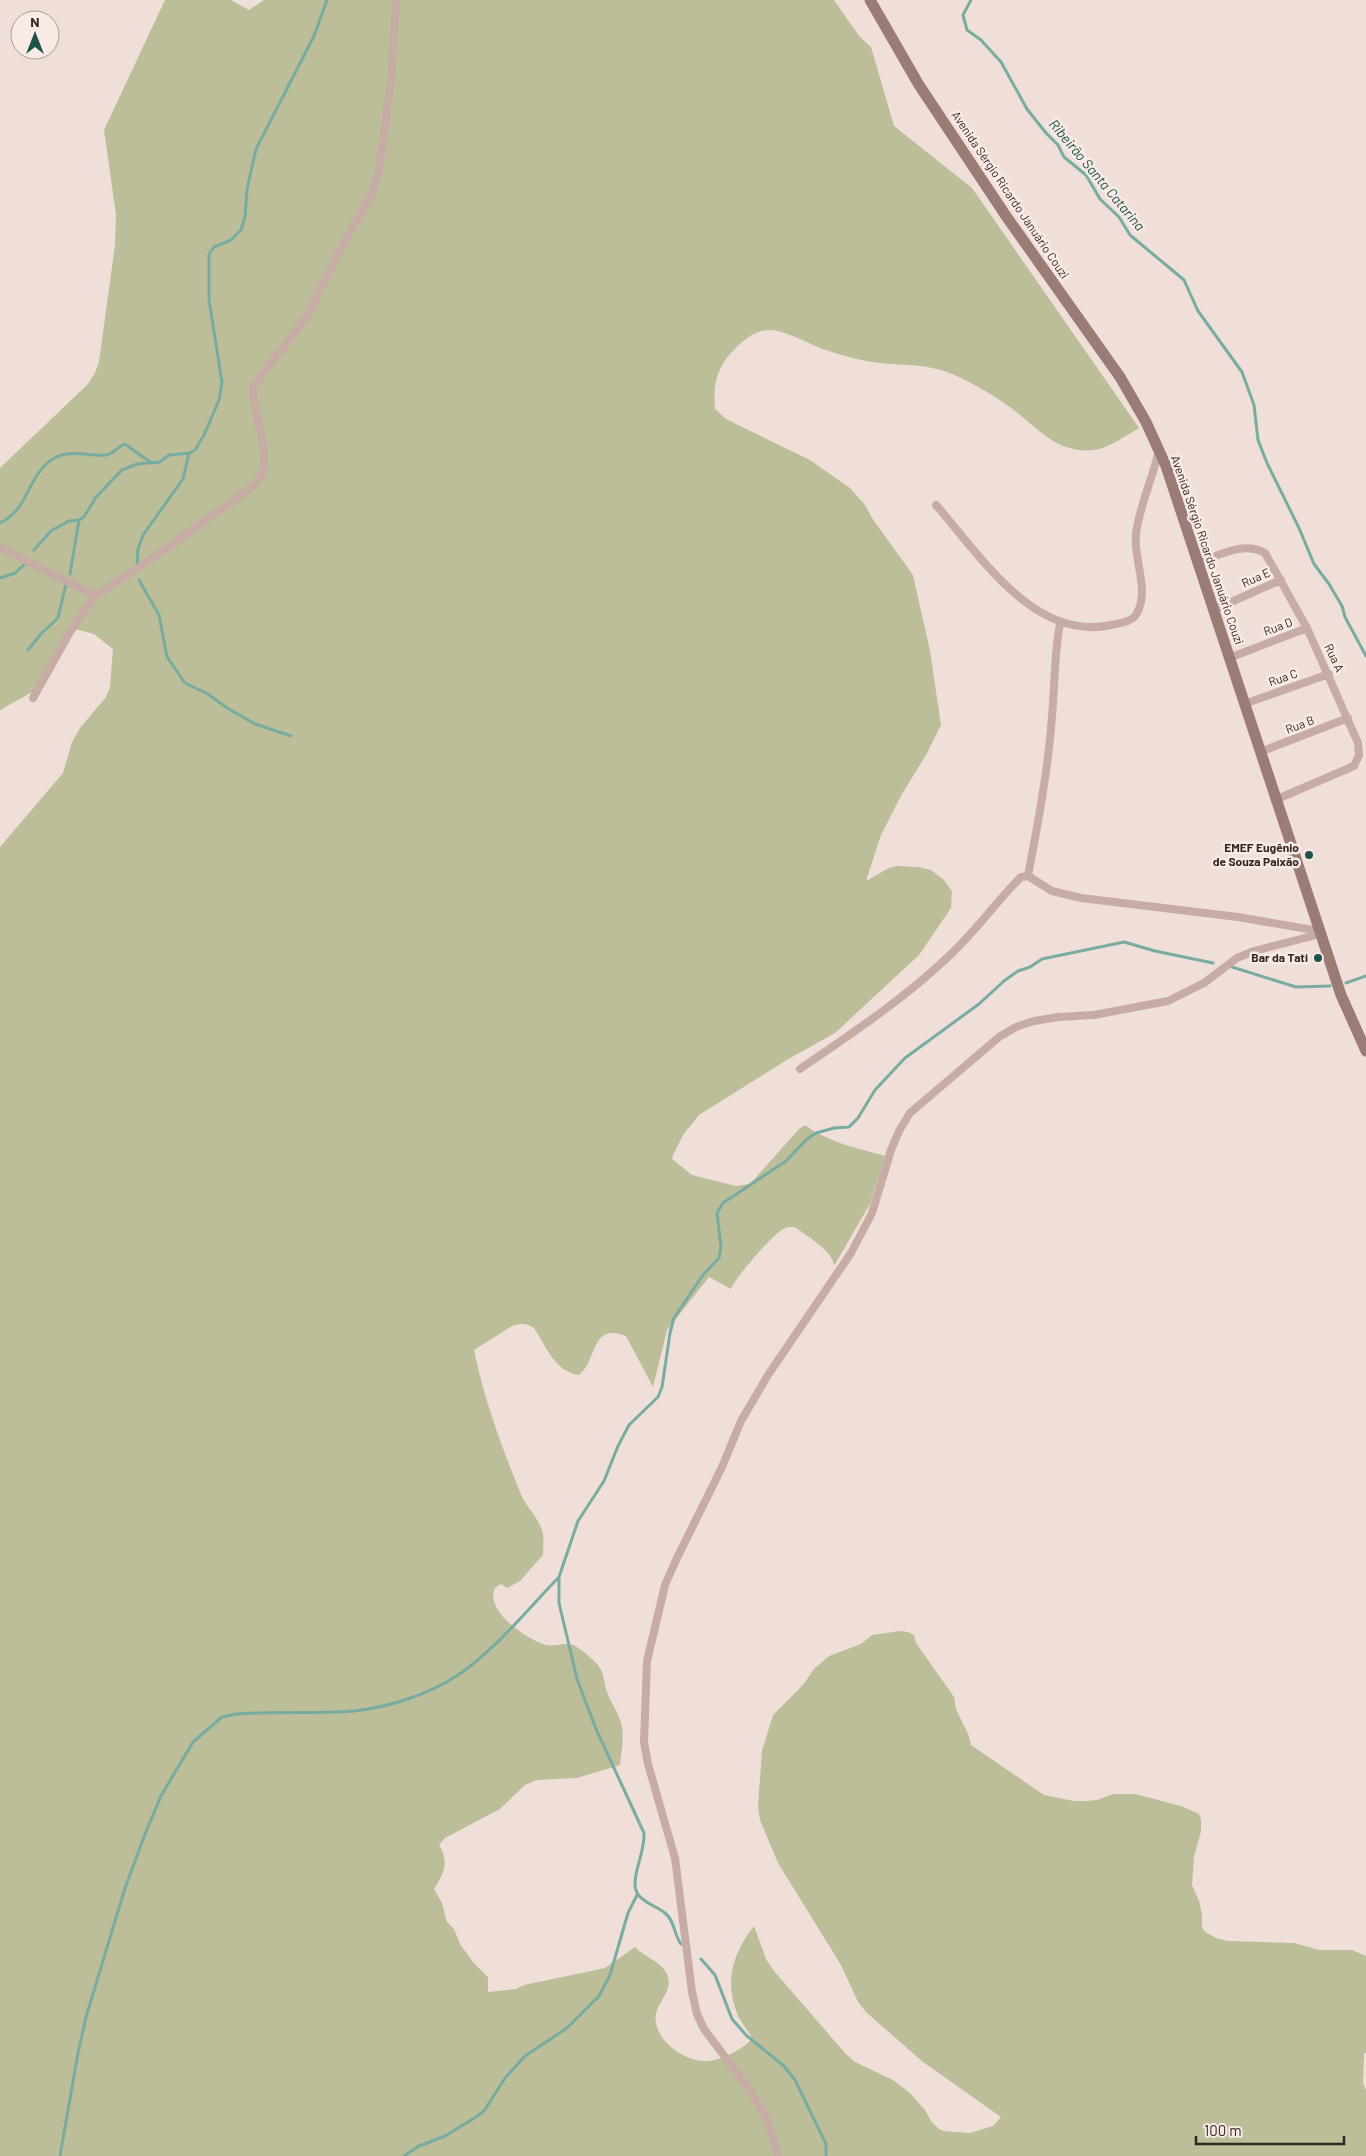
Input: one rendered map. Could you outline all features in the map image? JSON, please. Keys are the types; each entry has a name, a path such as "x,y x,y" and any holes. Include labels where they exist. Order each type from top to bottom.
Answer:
{"street":[{"path":"33,698 70,632 95,596 147,562 251,488 261,477 264,464 253,400 253,387 306,317 345,240 372,194 379,170 391,84 396,0"},
{"name":"Avenida Sérgio Ricardo Januário Couzi","path":"870,0 930,102 1006,216 1120,377 1146,422 1166,466 1319,933 1341,995 1366,1051"},
{"path":"936,505 985,563 1021,601 1060,624 1100,627 1127,621 1136,615 1141,606 1142,590 1136,535 1159,450"},
{"path":"0,547 95,596"},
{"name":"Rua A","path":"1198,563 1240,548 1249,547 1265,553 1307,628 1358,743 1359,755 1354,766 1275,800"},
{"name":"Rua E","path":"1213,610 1281,580"},
{"path":"1028,876 1046,773 1053,714 1055,655 1060,624"},
{"name":"Rua D","path":"1229,658 1307,628"},
{"name":"Rua C","path":"1244,704 1329,674"},
{"name":"Rua B","path":"1260,752 1348,718"},
{"path":"800,1069 880,1014 948,957 978,927 1021,877 1028,876 1052,891 1081,898 1238,917 1319,933"},
{"path":"778,2156 768,2118 748,2087 704,2029 697,2014 692,1992 675,1858 648,1764 644,1742 647,1661 663,1592 676,1558 722,1467 741,1421 768,1376 851,1253 872,1213 891,1150 899,1131 910,1114 999,1037 1016,1027 1034,1021 1094,1015 1168,1001 1204,982 1237,958 1254,951 1319,933"}],"green space":[{"path":"165,0 231,0 249,10 264,0 834,0 859,36 871,47 894,126 972,188 1139,428 1112,444 1096,450 1077,450 1051,440 996,398 948,372 924,367 861,360 817,347 777,331 760,331 751,335 731,353 722,365 715,386 715,409 725,418 736,424 810,460 850,488 865,505 872,518 913,575 930,651 941,725 881,835 866,881 889,868 897,866 931,870 944,880 952,891 951,908 919,955 835,1033 785,1061 699,1115 683,1135 673,1155 672,1159 692,1175 736,1186 750,1184 799,1129 805,1125 834,1141 885,1156 870,1204 834,1266 829,1254 824,1249 795,1227 790,1227 783,1229 771,1239 746,1267 731,1289 709,1277 667,1330 653,1387 626,1336 614,1333 606,1334 600,1338 589,1361 579,1375 571,1373 557,1364 534,1328 526,1324 512,1326 474,1350 488,1404 506,1457 522,1497 542,1529 543,1538 543,1555 520,1581 507,1588 501,1584 495,1588 493,1597 496,1606 510,1623 529,1637 546,1645 573,1645 583,1651 600,1667 609,1696 620,1719 623,1739 620,1765 577,1778 537,1780 525,1785 500,1809 445,1838 439,1845 444,1857 444,1868 434,1889 442,1903 447,1922 454,1929 460,1944 473,1962 488,1977 488,1992 516,1989 524,1985 605,1968 635,1947 657,1962 667,1974 668,1987 656,2016 658,2031 662,2038 681,2054 704,2061 716,2060 730,2054 752,2039 738,2016 731,1991 731,1979 732,1968 740,1947 754,1926 766,1959 774,1971 855,2062 893,2080 910,2093 939,2129 970,2133 993,2126 1001,2117 923,2062 867,2013 858,2002 841,1965 778,1863 760,1820 758,1806 762,1751 773,1715 803,1685 814,1669 829,1656 861,1644 872,1635 900,1631 908,1632 914,1635 916,1643 954,1697 956,1709 969,1736 971,1745 1044,1795 1074,1801 1086,1801 1097,1800 1113,1794 1135,1794 1181,1806 1199,1814 1201,1831 1194,1857 1192,1885 1199,1901 1202,1927 1205,1932 1216,1938 1228,1941 1294,1943 1319,1950 1352,1950 1366,1956 1366,2053 1364,2053 1363,2083 1366,2090 1366,2156 0,2156 0,847 63,773 72,742 80,728 106,697 110,687 113,649 94,634 71,628 34,691 0,710 0,468 88,384 99,362 115,245 116,215 104,130"}],"waterway":[{"path":"34,550 51,531 69,521 79,520 84,517 96,497 122,470 137,464 160,462 169,455 190,453 195,450 204,435 219,400 222,382 209,300 209,254 214,247 231,240 241,230 245,217 247,189 256,149 314,36 327,0"},
{"name":"Ribeirão Santa Catarina","path":"971,0 963,15 967,30 981,40 1001,62 1027,109 1058,145 1064,157 1086,175 1100,199 1119,217 1130,235 1184,280 1198,311 1242,372 1254,405 1258,440 1267,463 1299,528 1314,564 1342,606 1345,617 1366,656"},
{"path":"0,523 16,511 39,471 46,464 61,455 106,455 125,444 150,462"},
{"path":"137,567 138,549 143,535 183,479 189,453"},
{"path":"70,574 79,520"},
{"path":"0,578 15,573 27,562"},
{"path":"139,580 159,615 167,657 185,683 208,694 227,708 255,724 291,736"},
{"path":"28,650 58,618 66,584"},
{"path":"681,1944 668,1916 646,1902 636,1890 635,1878 643,1846 644,1833 596,1729 577,1679 559,1603 559,1577 578,1521 604,1481 629,1425 658,1397 662,1387 674,1318 703,1275 719,1258 721,1247 717,1213 723,1203 786,1161 807,1139 816,1133 834,1128 849,1127 858,1118 875,1090 905,1058 979,1004 1018,971 1030,967 1042,959 1124,942 1155,951 1213,963"},
{"path":"1232,967 1296,987 1330,986"},
{"path":"1346,983 1366,976"},
{"path":"60,2156 86,2017 125,1888 161,1796 193,1742 222,1717 236,1714 354,1711 394,1703 421,1694 446,1682 472,1665 511,1629 559,1577"},
{"path":"404,2156 419,2146 445,2136 484,2111 505,2078 525,2056 567,2028 599,1996 610,1975 628,1913 637,1895"},
{"path":"701,1959 715,1975 732,2019 747,2036 784,2066 795,2080 826,2144 826,2156"}],"place":[{"name":"EMEF Eugênio de Souza Paixão","path":"1309,855"},
{"name":"Bar da Tati","path":"1318,958"}]}
